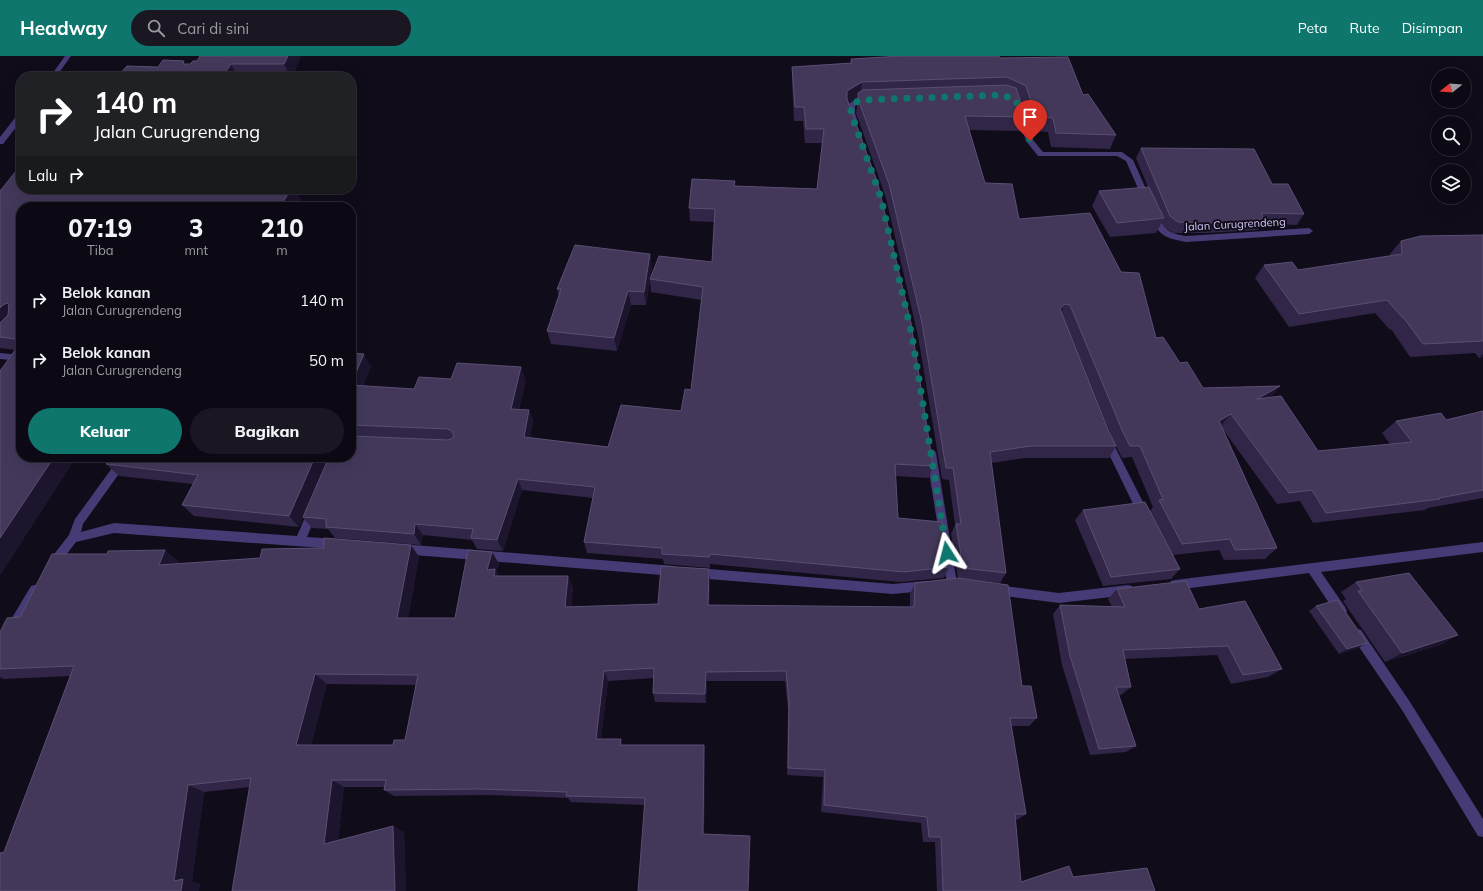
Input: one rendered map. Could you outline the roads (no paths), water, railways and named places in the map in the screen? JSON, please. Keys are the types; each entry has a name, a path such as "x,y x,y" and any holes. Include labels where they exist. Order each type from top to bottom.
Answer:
{"street":[{"path":"56,72 68,56"},
{"path":"858,134 851,113 851,105 860,100 875,99"},
{"name":"Jalan Curugrendeng","path":"1016,100 1030,141 1041,154 1052,155 1112,152 1129,160 1160,230 1170,236 1186,239 1309,231"},
{"path":"0,142 16,122"},
{"path":"0,356 16,358"},
{"path":"1102,428 1149,524"},
{"path":"393,548 893,589 948,584 930,444"},
{"path":"0,648 44,575 73,538 79,522 122,462"},
{"path":"300,541 318,499"},
{"path":"73,538 114,528 347,545"},
{"path":"1160,587 1483,547"},
{"path":"1312,568 1406,706 1483,831"},
{"path":"1174,572 1184,584"},
{"path":"990,589 1059,598 1137,589"}]}
